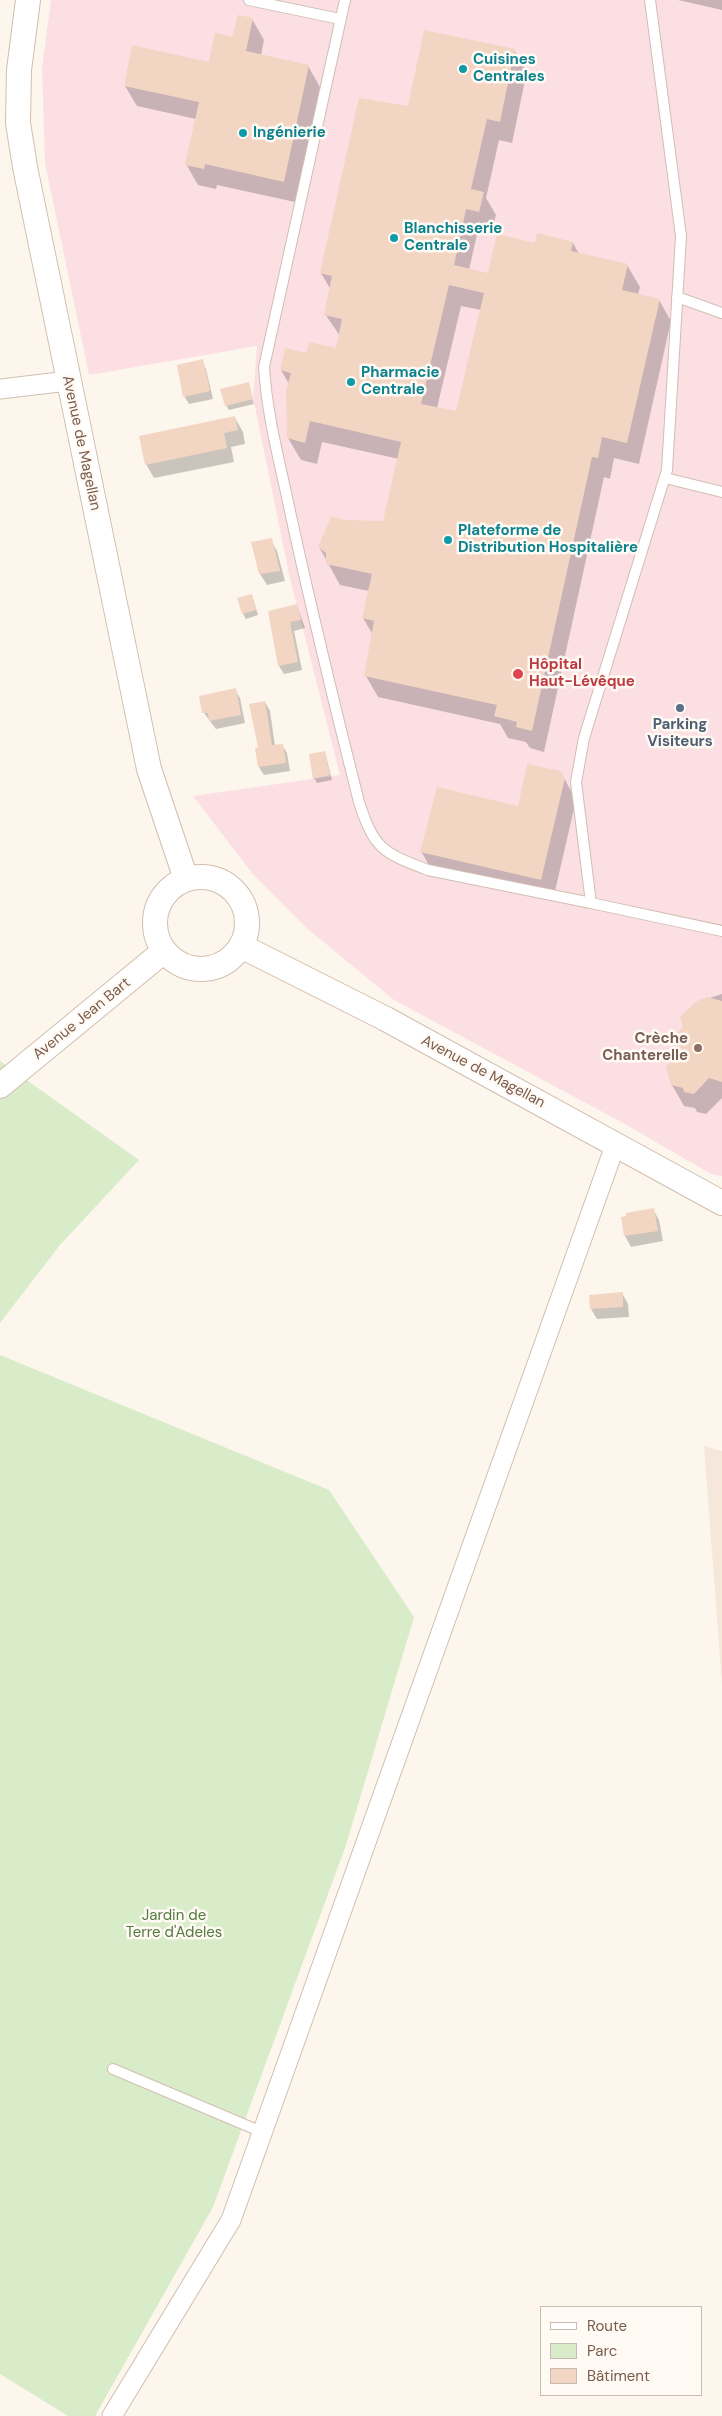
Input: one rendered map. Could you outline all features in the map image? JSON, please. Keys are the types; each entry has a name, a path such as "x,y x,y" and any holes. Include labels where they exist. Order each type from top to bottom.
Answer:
{"street":[{"name":"Avenue de Magellan","path":"28,0 19,70 18,124 68,381 149,769 186,879"},
{"path":"0,389 68,381"},
{"path":"202,877 218,880 231,888 241,900 246,916 246,931 241,946 231,958 218,966 204,969 189,968 175,962 164,951 157,938 154,924 156,909 168,891 186,879 202,877"},
{"name":"Avenue de Magellan","path":"241,946 386,1019 716,1197"},
{"name":"Avenue Jean Bart","path":"0,1086 164,951"},
{"path":"112,2416 231,2220 616,1143"}],"lane":[{"path":"249,0 340,19"},
{"path":"344,0 264,367 265,389 313,616 359,802 367,826 377,842 388,854 428,870 722,931"},
{"path":"591,903 576,782 579,761 603,676 667,470 680,236 650,0"},
{"path":"677,297 722,313"},
{"path":"665,478 722,492"},
{"path":"113,2069 262,2132"}],"shaded area":[{"name":"Hôpital Haut-Lévêque","path":"51,0 722,0 722,1176 711,1174 625,1124 394,1000 309,930 252,873 193,796 340,775 289,574 253,397 257,346 89,375 45,163 42,68"},
{"path":"704,1446 722,1451 722,1684"}],"green space":[{"path":"0,1061 139,1160 60,1245 0,1323"},
{"name":"Jardin de Terre d'Adeles","path":"0,1355 329,1490 414,1617 346,1845 213,2207 95,2416 68,2416 0,2374"}],"building":[{"name":"Ingénierie","path":"238,15 253,18 246,51 309,65 284,182 205,164 204,169 185,165 199,102 124,86 132,45 209,62 215,33 232,37"},
{"path":"424,30 515,49 500,122 487,119 471,189 484,192 479,212 466,209 454,265 488,273 497,234 535,243 537,233 573,242 571,251 628,264 622,290 660,299 627,443 602,437 598,458 592,457 532,731 516,727 517,722 494,716 497,705 364,676 374,621 362,618 372,574 326,564 326,553 318,547 331,517 346,520 383,521 401,442 310,421 305,443 287,438 286,391 291,373 280,370 285,348 306,353 309,342 336,348 342,319 324,315 332,276 320,273 359,98 408,106","holes":["449,285 484,293 456,411 421,404"]},
{"path":"203,359 210,391 183,397 177,365"},
{"path":"249,382 253,399 225,406 220,389"},
{"path":"235,416 238,430 224,433 227,448 145,465 139,436"},
{"path":"272,538 280,571 259,574 251,542"},
{"path":"252,594 256,610 242,614 237,598"},
{"path":"297,604 301,620 290,622 298,662 278,666 268,611"},
{"path":"236,688 241,715 209,721 208,713 202,713 199,696"},
{"path":"265,701 272,745 283,744 286,763 258,767 255,748 258,747 249,704"},
{"path":"325,751 330,775 313,779 309,754"},
{"path":"527,764 560,771 565,778 541,880 420,852 437,787 518,806"},
{"name":"Crèche Chanterelle","path":"707,997 722,1001 722,1082 709,1078 694,1094 684,1092 683,1088 671,1085 666,1067 677,1055 672,1039 683,1027 680,1017 697,1001"},
{"path":"654,1208 658,1231 624,1236 621,1217 626,1216 626,1213"},
{"path":"623,1292 623,1307 590,1309 589,1295"}],"place":[{"name":"Cuisines Centrales","path":"463,69"},
{"name":"Ingénierie","path":"243,133"},
{"name":"Blanchisserie Centrale","path":"394,238"},
{"name":"Pharmacie Centrale","path":"351,382"},
{"name":"Plateforme de Distribution Hospitalière","path":"448,540"},
{"name":"Hôpital Haut-Lévêque","path":"518,674"},
{"name":"Parking Visiteurs","path":"680,708"},
{"name":"Crèche Chanterelle","path":"698,1048"}]}
